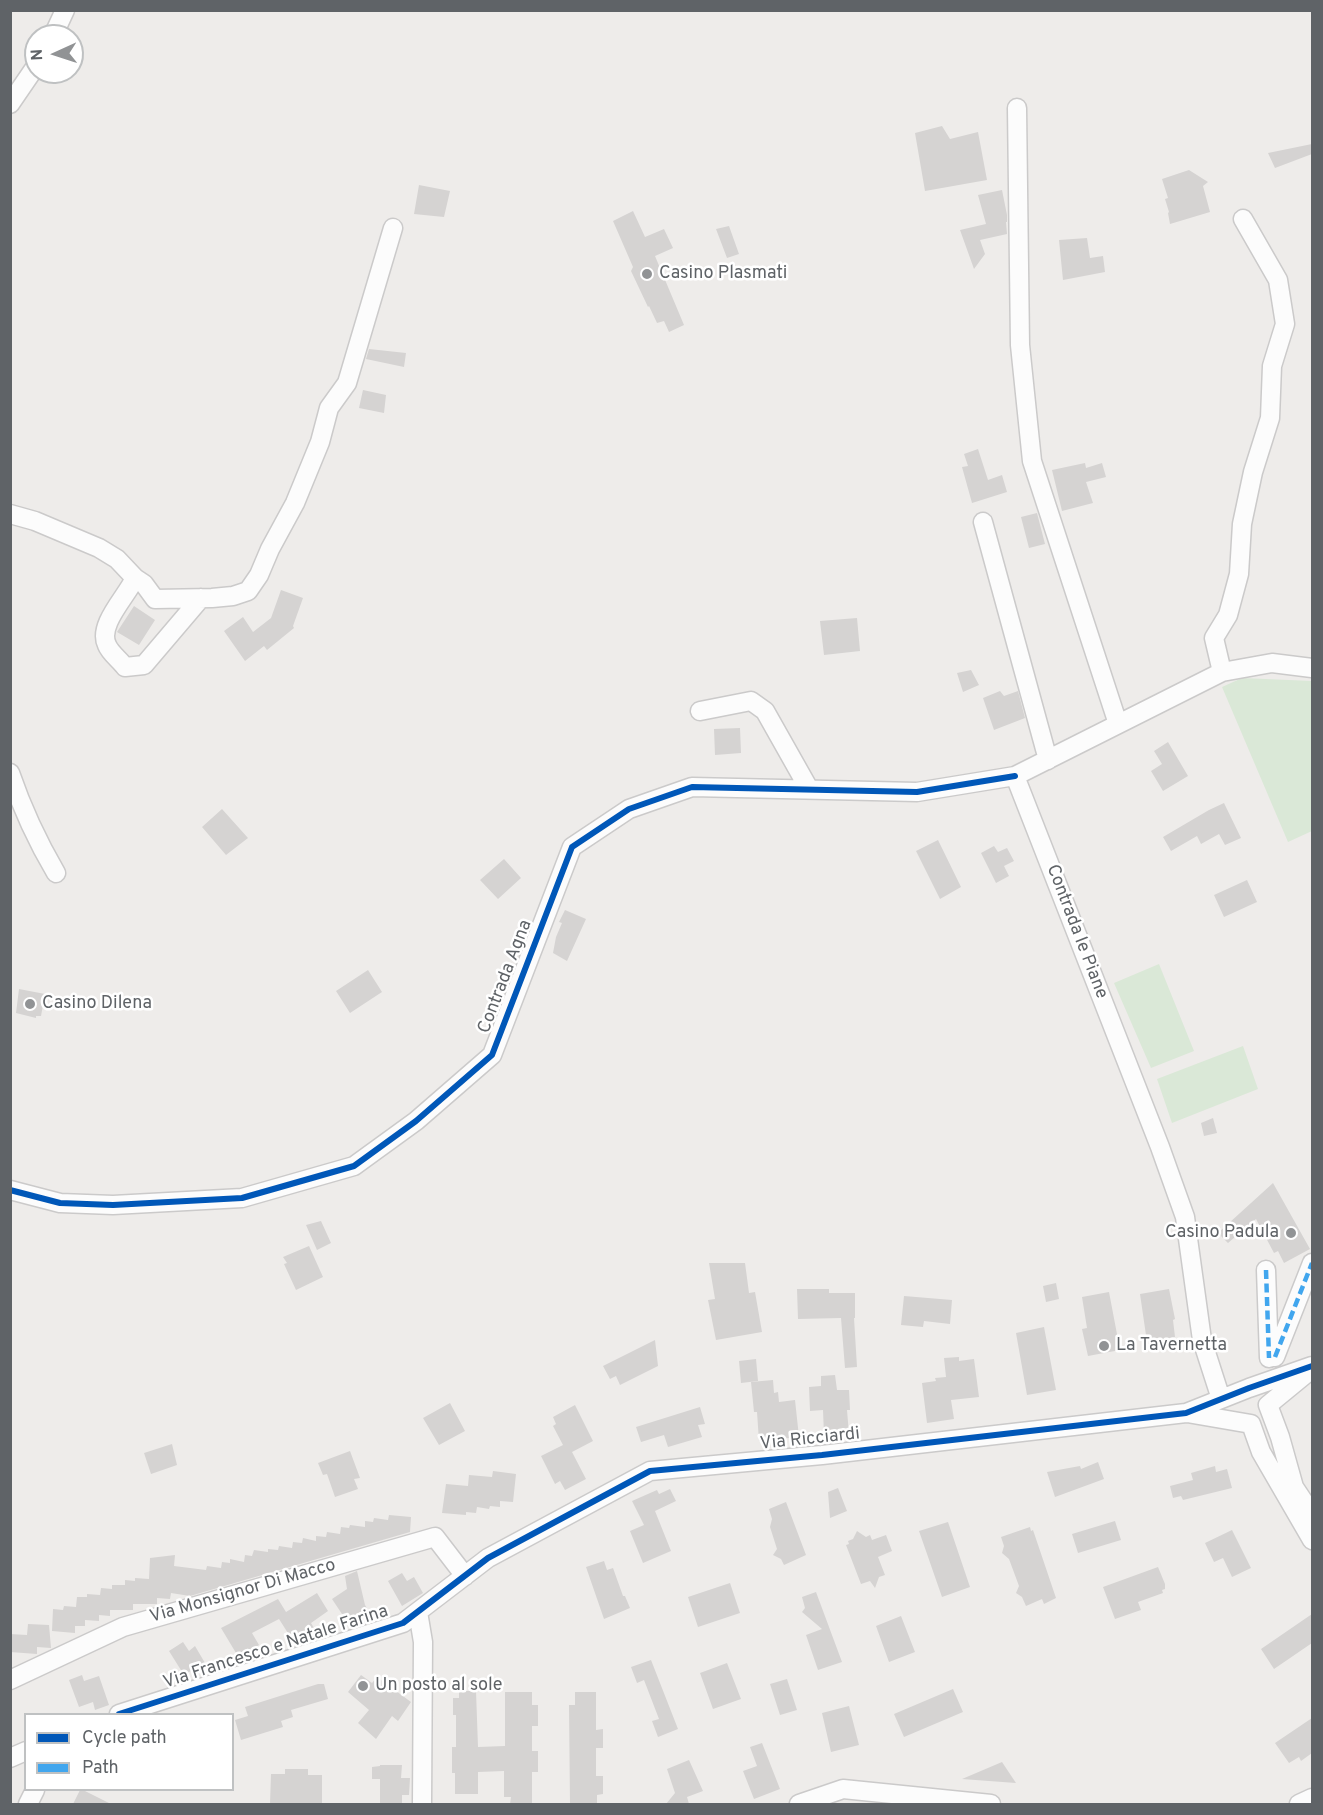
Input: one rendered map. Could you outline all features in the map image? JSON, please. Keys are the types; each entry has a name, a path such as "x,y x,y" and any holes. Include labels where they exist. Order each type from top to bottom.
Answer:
{"street":[{"path":"59,24 65,10"},
{"path":"10,104 24,84"},
{"path":"1017,108 1020,345 1032,460 1118,724"},
{"path":"1222,672 1214,638 1228,615 1239,574 1242,524 1253,472 1270,418 1272,366 1285,324 1278,280 1243,219"},
{"path":"10,514 35,521 99,548 117,559 144,584 155,599 233,596 248,591 284,527 306,477 320,442 328,408 347,383 393,228"},
{"path":"983,522 1047,760"},
{"path":"135,578 107,624 104,636 107,647 125,667 144,665 201,598"},
{"path":"1015,776 1222,672 1272,663 1312,668"},
{"path":"700,711 751,701 765,711 809,789"},
{"path":"10,773 21,806 36,839 56,873"},
{"name":"Contrada Agna","path":"10,1190 60,1203 113,1205 242,1197 354,1166 416,1121 492,1055 572,847 629,809 692,787 917,792 1015,776"},
{"name":"Contrada le Piane","path":"1015,776 1160,1147 1185,1217 1202,1340 1221,1399"},
{"path":"1266,1270 1272,1357 1312,1263"},
{"path":"1186,1413 1249,1388 1312,1368"},
{"path":"1186,1413 1251,1424 1264,1418 1268,1405 1312,1368"},
{"path":"1312,1514 1294,1487 1280,1437 1262,1392 1249,1388 1237,1394 1233,1409 1238,1419 1251,1424 1261,1452 1312,1540"},
{"name":"Via Ricciardi","path":"465,1576 488,1558 650,1471 822,1455 1186,1413"},
{"name":"Via Monsignor Di Macco","path":"10,1680 123,1627 435,1537 465,1576"},
{"name":"Via Francesco e Natale Farina","path":"121,1713 403,1623 465,1576"},
{"path":"418,1612 423,1642 422,1804"},
{"path":"10,1758 24,1752"},
{"path":"799,1804 843,1789 949,1803 992,1804"},
{"path":"1299,1804 1312,1798"}],"green space":[{"path":"1242,678 1312,681 1312,831 1288,842 1222,687"},
{"path":"1159,964 1194,1051 1151,1068 1114,983"},
{"path":"1243,1046 1258,1089 1172,1123 1157,1079"}],"building":[{"path":"942,126 950,139 978,132 987,180 925,191 915,133"},
{"path":"1312,144 1312,154 1275,168 1268,153"},
{"path":"1189,170 1208,182 1203,186 1210,212 1170,224 1165,199 1168,198 1162,179"},
{"path":"419,185 450,191 444,217 414,214"},
{"path":"1002,190 1007,215 1007,234 980,240 985,254 974,269 960,230 986,224 978,195"},
{"name":"Casino Plasmati","path":"633,211 645,237 664,229 673,248 655,256 684,325 669,332 664,321 657,323 648,307 631,271 633,267 613,221"},
{"path":"729,226 739,254 727,258 716,229"},
{"path":"1087,238 1090,258 1103,256 1105,272 1063,280 1059,240"},
{"path":"369,349 406,353 404,367 366,359"},
{"path":"363,390 386,395 384,413 359,408"},
{"path":"978,449 988,480 1002,475 1007,492 972,503 962,467 968,466 964,454"},
{"path":"1085,463 1086,468 1102,463 1106,477 1086,482 1093,503 1062,511 1052,470"},
{"path":"1037,513 1045,544 1029,548 1021,517"},
{"path":"281,590 303,598 294,628 267,650 264,646 245,661 224,631 243,617 253,632 271,618"},
{"path":"134,606 155,620 139,645 117,632"},
{"path":"857,618 860,651 824,655 820,621"},
{"path":"971,670 979,685 963,692 957,673"},
{"path":"1000,691 1004,696 1018,691 1025,718 994,730 983,698"},
{"path":"740,728 741,753 715,755 714,729"},
{"path":"1168,742 1188,776 1163,791 1151,771 1162,764 1154,751"},
{"path":"1224,803 1241,838 1225,845 1219,834 1201,844 1197,836 1171,851 1163,837"},
{"path":"222,809 248,838 226,855 202,827"},
{"path":"938,840 961,887 940,899 916,851"},
{"path":"994,846 998,852 1007,848 1014,861 1004,866 1009,876 996,883 981,853"},
{"path":"504,859 521,878 498,899 480,880"},
{"path":"1247,880 1257,902 1224,917 1214,895"},
{"path":"565,910 586,919 567,961 553,953 562,923 559,922"},
{"path":"368,970 382,992 350,1013 336,991"},
{"name":"Casino Dilena","path":"19,989 45,994 41,1016 36,1016 36,1018 16,1013"},
{"path":"1213,1118 1217,1133 1204,1136 1201,1123"},
{"path":"1273,1183 1310,1249 1284,1263 1278,1251 1274,1253 1256,1219 1228,1243 1218,1233"},
{"path":"321,1221 331,1243 317,1250 306,1225"},
{"path":"309,1246 323,1277 296,1290 283,1257"},
{"path":"709,1263 745,1263 749,1293 755,1292 762,1332 716,1340 708,1300 715,1299"},
{"path":"1056,1283 1059,1299 1046,1302 1043,1286"},
{"path":"797,1289 829,1289 829,1293 855,1293 857,1367 845,1368 841,1318 798,1319"},
{"path":"1169,1289 1175,1319 1173,1320 1175,1337 1147,1342 1140,1294"},
{"path":"1109,1292 1120,1350 1088,1356 1082,1329 1087,1328 1082,1297"},
{"path":"904,1296 952,1300 950,1324 924,1321 923,1327 901,1325"},
{"path":"1044,1327 1056,1390 1027,1395 1016,1333"},
{"path":"655,1340 658,1366 620,1385 616,1376 610,1379 603,1366"},
{"path":"959,1357 959,1361 974,1359 979,1397 951,1400 954,1419 927,1423 922,1383 946,1377 944,1358"},
{"path":"756,1359 758,1381 741,1383 739,1361"},
{"path":"835,1375 837,1390 849,1390 850,1410 847,1410 849,1434 824,1435 823,1410 810,1411 809,1387 821,1386 821,1376"},
{"path":"773,1380 774,1393 778,1392 779,1402 795,1400 799,1437 759,1441 757,1412 754,1412 751,1382"},
{"path":"450,1403 465,1431 439,1445 423,1418"},
{"path":"575,1405 593,1441 572,1452 586,1479 565,1490 560,1481 555,1484 541,1456 563,1445 553,1426 556,1424 553,1417"},
{"path":"700,1407 705,1424 698,1425 702,1437 668,1447 664,1435 641,1442 636,1427"},
{"path":"172,1444 177,1465 151,1474 144,1453"},
{"path":"350,1451 360,1478 354,1479 358,1489 335,1497 327,1474 323,1475 318,1463"},
{"path":"1098,1462 1104,1479 1055,1497 1047,1472 1080,1466 1081,1469"},
{"path":"1215,1466 1216,1472 1227,1469 1232,1488 1183,1500 1181,1496 1173,1498 1170,1486 1193,1480 1191,1473"},
{"path":"493,1471 516,1474 513,1502 500,1501 500,1507 490,1506 489,1509 477,1507 476,1513 466,1512 466,1515 442,1513 446,1484 468,1486 469,1475 492,1477"},
{"path":"838,1488 847,1511 830,1518 828,1492"},
{"path":"670,1489 676,1501 655,1511 671,1551 643,1563 630,1531 644,1525 632,1501 657,1490 659,1494"},
{"path":"786,1502 806,1555 784,1565 781,1559 773,1555 777,1549 770,1527 772,1519 769,1509"},
{"path":"389,1515 411,1517 410,1532 190,1596 171,1593 170,1599 157,1598 157,1604 133,1604 133,1610 110,1610 110,1616 99,1615 99,1621 85,1620 85,1626 75,1626 75,1633 52,1631 53,1609 63,1610 64,1606 76,1607 77,1597 87,1597 87,1594 100,1595 101,1588 112,1589 112,1585 125,1585 125,1580 149,1579 150,1558 175,1555 174,1566 206,1570 207,1566 221,1568 222,1562 230,1563 230,1559 244,1562 245,1555 252,1556 254,1550 268,1552 268,1549 278,1550 279,1546 292,1548 293,1542 302,1543 303,1538 316,1541 316,1536 326,1537 327,1532 340,1534 341,1527 349,1528 350,1525 365,1527 365,1521 373,1522 374,1518 388,1520"},
{"path":"1115,1521 1121,1540 1078,1553 1072,1534"},
{"path":"948,1522 970,1587 942,1597 919,1531"},
{"path":"1030,1527 1056,1598 1044,1604 1042,1599 1026,1606 1022,1597 1016,1593 1019,1586 1009,1559 1002,1553 1004,1546 1001,1537"},
{"path":"1232,1530 1251,1568 1232,1577 1223,1558 1214,1562 1205,1543"},
{"path":"857,1531 866,1537 870,1535 872,1540 886,1535 892,1551 878,1557 885,1575 879,1577 875,1588 870,1581 861,1584 846,1545"},
{"path":"604,1561 607,1570 613,1568 630,1608 604,1619 586,1567"},
{"path":"1158,1567 1165,1584 1163,1593 1138,1602 1141,1610 1115,1619 1103,1587"},
{"path":"357,1571 368,1610 348,1623 332,1599 347,1589 345,1576"},
{"path":"402,1573 407,1581 414,1577 423,1593 402,1606 388,1581"},
{"path":"730,1583 740,1613 698,1627 688,1597"},
{"path":"816,1592 842,1662 818,1670 806,1635 822,1629 802,1612 805,1608 802,1597"},
{"path":"317,1593 328,1611 311,1623 314,1628 293,1641 279,1619 252,1633 259,1645 239,1658 221,1628 278,1599 286,1612"},
{"path":"1312,1614 1312,1643 1274,1669 1261,1649"},
{"path":"901,1616 915,1652 889,1662 876,1626"},
{"path":"28,1624 49,1625 51,1648 37,1647 37,1654 10,1652 10,1634 27,1635"},
{"path":"183,1642 189,1651 195,1646 205,1663 184,1675 169,1651"},
{"path":"651,1660 678,1729 658,1737 652,1721 659,1719 644,1680 637,1683 631,1667"},
{"path":"727,1663 741,1699 713,1709 700,1673"},
{"path":"82,1675 84,1681 99,1676 109,1705 95,1710 93,1702 79,1707 69,1680"},
{"path":"361,1675 372,1683 377,1677 411,1702 398,1721 392,1716 376,1739 358,1723 369,1710 348,1692"},
{"path":"787,1679 797,1710 780,1715 770,1684"},
{"path":"324,1684 328,1699 291,1710 293,1717 281,1721 283,1727 241,1740 235,1720 248,1716 245,1707"},
{"path":"953,1689 963,1712 904,1737 894,1714"},
{"path":"459,1691 476,1691 478,1747 505,1746 505,1692 532,1692 532,1705 538,1705 538,1726 532,1726 532,1751 538,1751 538,1772 532,1772 532,1804 510,1804 511,1797 504,1797 504,1771 478,1772 478,1794 455,1794 452,1747 456,1747 456,1715 453,1715 453,1698 459,1698"},
{"path":"575,1692 596,1692 596,1730 603,1729 603,1748 596,1748 596,1776 603,1776 603,1794 597,1795 597,1804 570,1804 569,1705 575,1705"},
{"path":"849,1706 859,1745 831,1752 822,1713"},
{"path":"1312,1718 1312,1753 1301,1761 1299,1757 1289,1763 1275,1743"},
{"path":"762,1743 780,1789 754,1799 743,1771 757,1766 750,1747"},
{"path":"689,1760 703,1791 687,1797 689,1804 666,1804 675,1793 667,1769"},
{"path":"1002,1762 1016,1783 962,1779"},
{"path":"402,1765 401,1778 410,1778 409,1795 402,1795 402,1804 380,1804 380,1779 372,1779 372,1767"},
{"path":"285,1769 308,1769 308,1775 322,1775 322,1803 270,1804 271,1774 285,1774"},
{"path":"80,1791 85,1791 111,1804 73,1804"}],"marked path":[{"path":"1275,1357 1312,1263"},
{"path":"1266,1270 1269,1358"}],"cycle path":[{"path":"10,1190 60,1203 113,1205 242,1198 354,1166 416,1121 492,1055 572,847 629,809 692,787 917,792 1015,776"},
{"path":"122,1713 403,1623 488,1558 650,1471 822,1455 1186,1413 1312,1366"}],"place":[{"name":"Casino Plasmati","path":"647,274"},
{"name":"Casino Dilena","path":"30,1004"},
{"name":"Casino Padula","path":"1291,1233"},
{"name":"La Tavernetta","path":"1104,1346"},
{"name":"Un posto al sole","path":"363,1686"}]}
